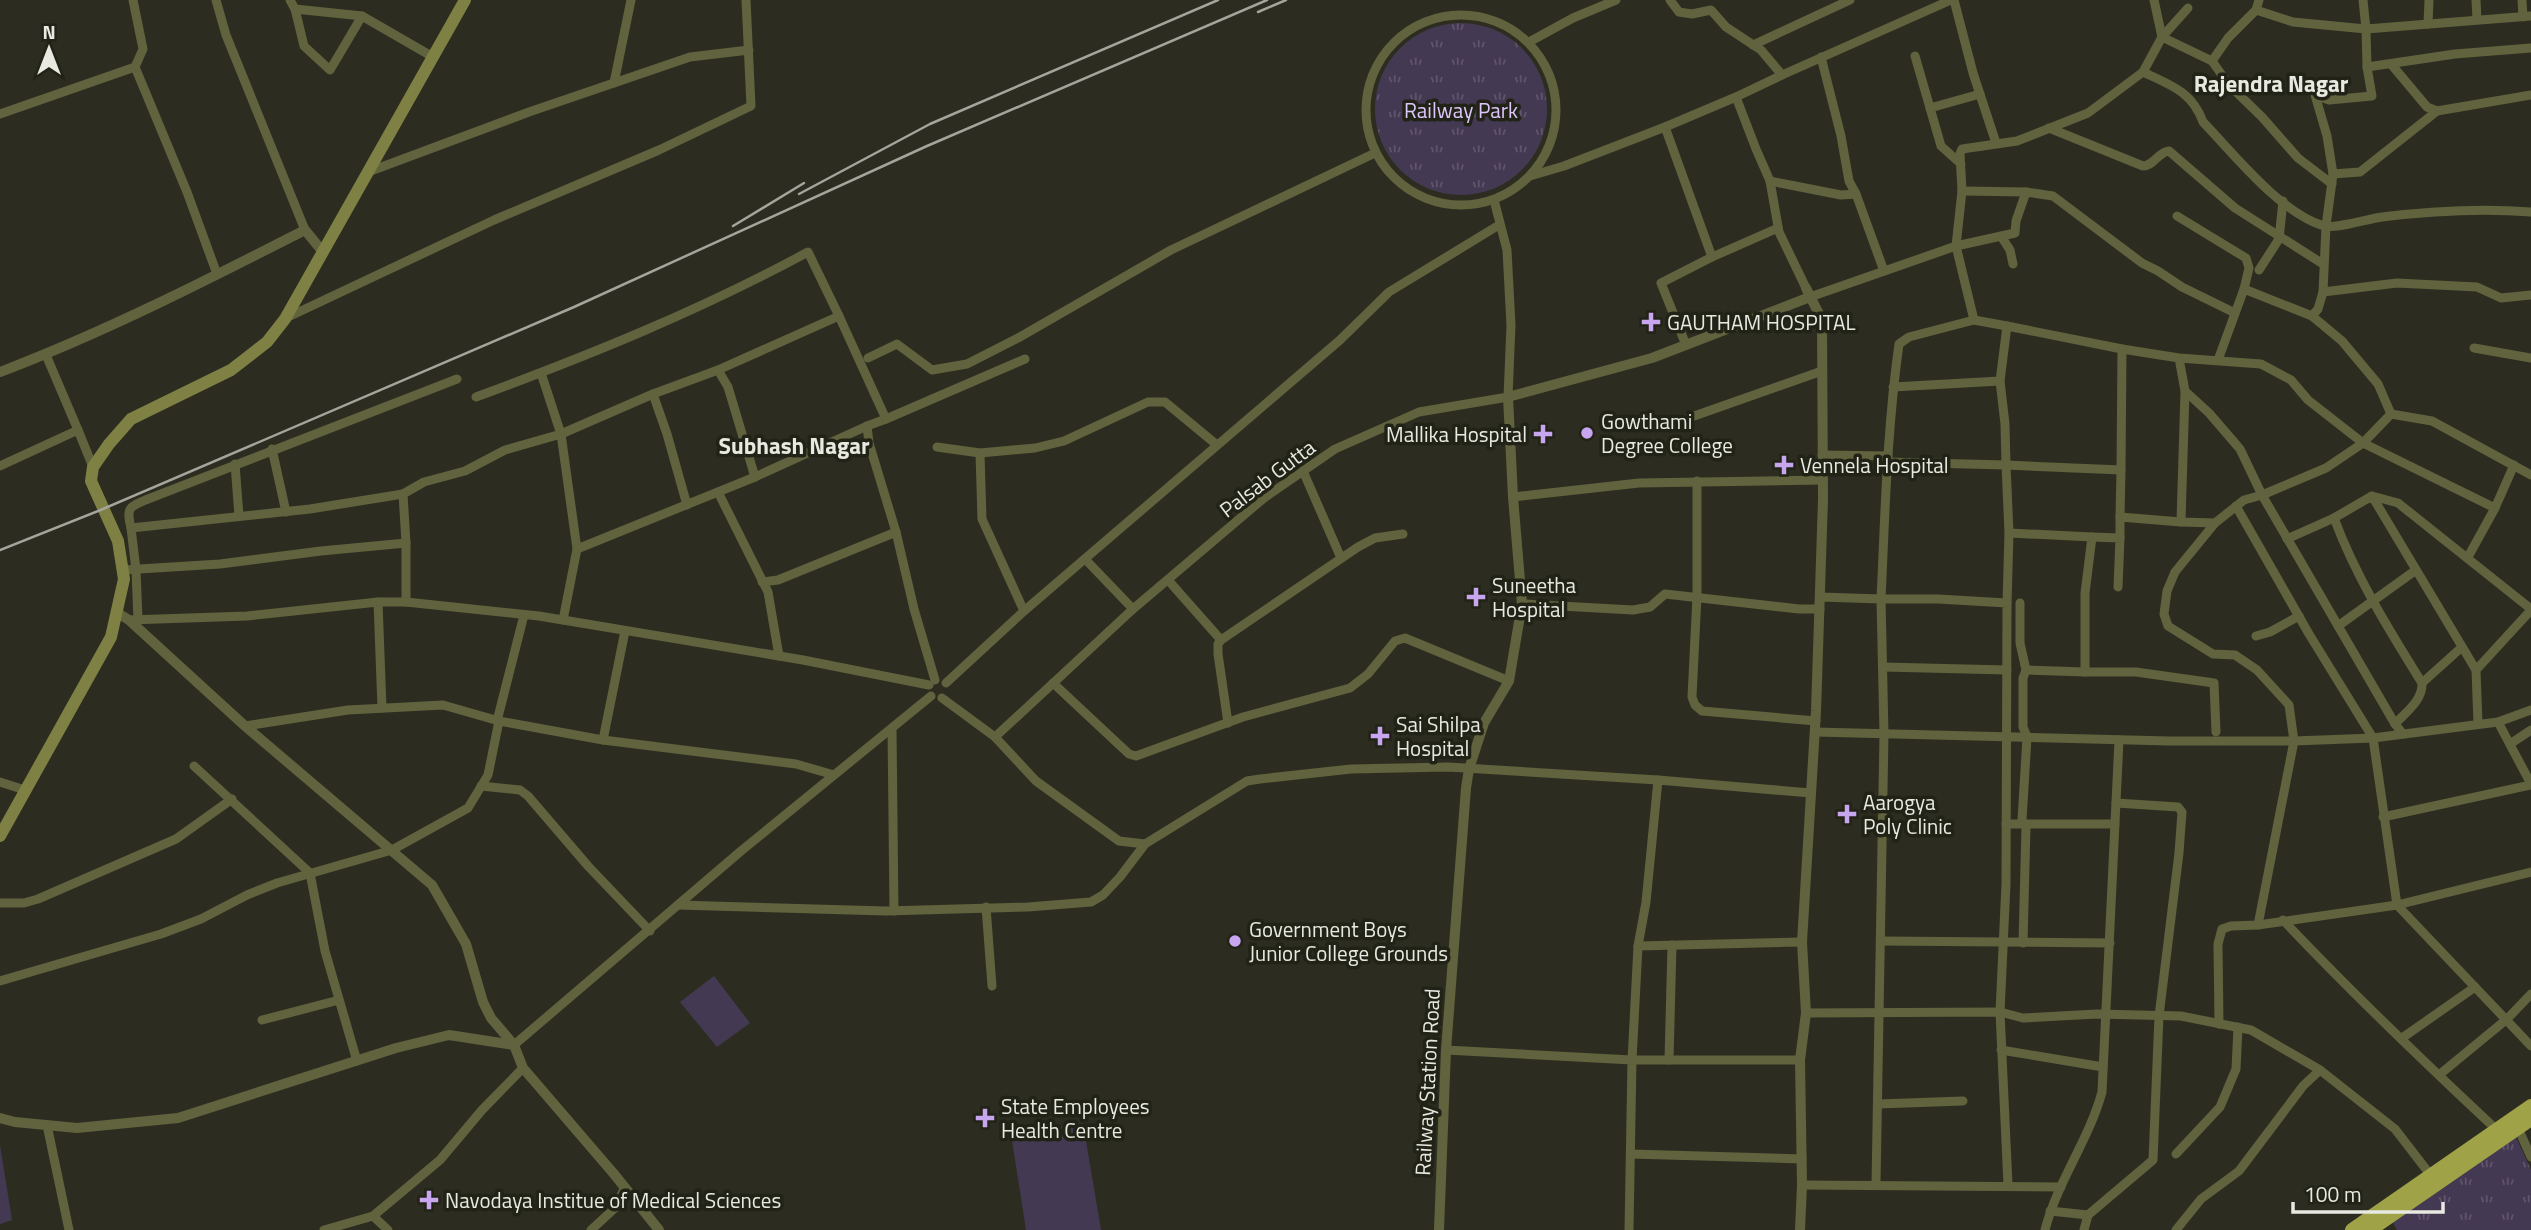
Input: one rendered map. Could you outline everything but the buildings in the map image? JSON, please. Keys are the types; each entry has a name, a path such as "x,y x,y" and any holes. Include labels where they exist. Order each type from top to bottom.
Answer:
{"highway":[{"path":"2352,1230 2531,1106"},
{"path":"2378,1228 2531,1119"}],"main road":[{"path":"0,836 111,637 124,579 130,570 91,481 93,467 131,419 232,370 267,342 285,319 465,0"}],"street":[{"path":"133,0 143,49 135,67 187,192 217,274"},
{"path":"216,0 226,36 305,230 323,252"},
{"path":"289,0 295,9 304,46 330,70 362,16"},
{"path":"614,83 631,0"},
{"path":"285,319 494,220 751,106 746,0"},
{"path":"1529,42 1573,18 1616,0"},
{"path":"1670,0 1679,12 1692,14 1711,10 1726,27 1761,50 1782,75"},
{"path":"1530,176 1547,152 1556,124 1556,94 1546,66 1529,42 1497,21 1474,15 1449,15 1426,21 1404,33 1386,50 1374,70 1366,97 1366,126 1375,153 1396,180 1425,199 1448,204 1471,205 1494,200 1530,176 1564,166 1665,127 1953,0 1996,143"},
{"path":"2154,0 2162,37"},
{"path":"2312,316 2318,309 2323,292 2326,226 2333,179 2327,136 2315,95 2329,100 2372,96 2367,67 2363,0"},
{"path":"2428,24 2429,0"},
{"path":"2476,0 2477,20"},
{"path":"2212,61 2228,38 2258,5 2293,22 2366,29 2527,16 2522,0"},
{"path":"1754,46 1846,1"},
{"path":"1974,320 1956,246 1962,191 1960,154 1965,147 2017,141 2088,113 2143,72 2162,37 2188,8"},
{"path":"295,9 362,16 433,57"},
{"path":"2162,37 2212,61 2229,85 2298,158 2333,179 2360,172 2437,110"},
{"path":"2367,67 2455,54 2531,48"},
{"path":"368,172 529,112 690,57 748,50"},
{"path":"1915,56 1941,146 1961,164"},
{"path":"1821,57 1841,136 1849,181 1884,271"},
{"path":"2390,64 2427,107 2437,110 2531,95"},
{"path":"0,114 135,67"},
{"path":"2143,72 2184,91 2200,112 2203,121 2260,183 2299,213 2326,226 2382,217 2457,210 2531,212"},
{"path":"1930,108 1980,94"},
{"path":"1736,97 1770,181 1778,228 1822,320 1823,480 1820,597 1802,942 1805,1013 1800,1060 1800,1230"},
{"path":"1665,127 1712,257"},
{"path":"2049,128 2143,166 2169,151 2235,208 2323,264"},
{"path":"868,358 897,344 932,370 967,364 1018,338 1171,250 1375,153"},
{"path":"1770,181 1841,195 1856,194"},
{"path":"1962,191 2026,192 2053,196 2142,264 2158,271 2182,288 2235,313"},
{"path":"1508,397 1652,358 1808,293 1956,246 2015,233 2016,221 2026,192"},
{"path":"1053,683 1129,754 1136,756 1228,723 1350,688 1358,683 1395,641 1405,638 1509,681 1522,604 1508,397 1511,325 1507,250 1494,200"},
{"path":"2259,270 2279,236 2283,201"},
{"path":"2177,216 2246,258 2249,268 2218,360"},
{"path":"946,683 1024,611 1340,340 1389,292 1499,225"},
{"path":"1686,345 1661,283 1778,228"},
{"path":"0,372 46,355 149,308 305,230"},
{"path":"2001,236 2010,250 2013,264"},
{"path":"476,397 632,338 734,292 808,253 886,419"},
{"path":"2323,292 2397,283 2477,287 2501,298 2531,295"},
{"path":"2244,289 2312,316 2342,341 2378,384 2391,414"},
{"path":"131,528 286,512 403,495 424,482 464,471 505,450 561,434 653,394 718,370 839,316"},
{"path":"1876,1184 1884,734 1881,599 1893,387 1899,344 1909,337 1974,320 2179,358 2260,364 2291,380 2308,400 2363,443 2495,508"},
{"path":"2007,326 2000,381 2005,424 2009,533 2006,884 2000,1012 2008,1185"},
{"path":"2474,348 2531,358"},
{"path":"2118,587 2122,349"},
{"path":"46,355 93,467"},
{"path":"2179,358 2185,391 2181,522"},
{"path":"577,549 755,477 1025,359"},
{"path":"718,370 728,387 755,477"},
{"path":"1663,427 1822,371"},
{"path":"541,373 561,434 577,549 563,620"},
{"path":"134,620 130,570 131,528 127,513 133,505 457,379"},
{"path":"1893,387 2000,381"},
{"path":"2185,391 2209,413 2240,449 2287,539 2403,734"},
{"path":"653,394 687,505"},
{"name":"Palsab Gutta","path":"995,737 1133,609 1264,498 1335,449 1419,412 1508,397"},
{"path":"937,447 980,453 1035,448 1064,441 1148,402 1165,402 1217,445"},
{"path":"2258,925 2294,741 2289,705 2257,670 2235,655 2213,654 2168,626 2164,614 2168,591 2175,572 2215,523 2236,506 2244,500 2326,468 2363,443 2391,414"},
{"path":"2391,414 2432,421 2531,475"},
{"path":"867,426 869,443 896,532 932,682 928,689 931,696"},
{"path":"0,466 78,430"},
{"path":"272,449 286,512"},
{"path":"980,453 982,519 1024,611"},
{"path":"1822,455 2120,470"},
{"path":"234,464 239,516"},
{"path":"2468,557 2514,466"},
{"path":"1303,471 1341,558"},
{"path":"1513,497 1639,483 1823,480"},
{"path":"1697,481 1697,596 1692,696 1695,705 1702,711 1884,734 2294,741 2373,737 2498,722 2531,710"},
{"path":"718,492 768,592 779,656"},
{"path":"403,495 406,602"},
{"path":"2287,539 2334,518 2372,496 2398,502 2531,609 2476,670"},
{"path":"2372,496 2476,670 2478,724"},
{"path":"2236,506 2373,737 2397,905 2531,1045"},
{"path":"2120,517 2215,523"},
{"path":"2334,518 2347,554 2372,601 2422,683 2418,699 2395,724"},
{"path":"762,582 778,580 896,532"},
{"path":"2009,533 2120,538"},
{"path":"1228,723 1218,654 1221,640 1374,538 1403,534"},
{"path":"2085,672 2085,593 2092,537"},
{"path":"130,570 220,564 406,543"},
{"path":"1085,559 1133,609"},
{"path":"2337,626 2416,570"},
{"path":"1168,580 1221,640"},
{"path":"1522,604 1633,610 1650,607 1665,594 1819,609"},
{"path":"1820,597 2007,603"},
{"path":"134,620 247,616 378,602 406,602 563,620 932,682 941,680 946,683"},
{"path":"378,602 382,708"},
{"path":"2020,603 2020,643 2026,670 2023,678 2023,727 2026,738 2022,820 2023,943"},
{"path":"116,612 134,620 245,726 432,885 466,944 483,1002 491,1018 514,1045 523,1068 659,1230"},
{"path":"0,981 161,934 201,919 247,895 310,873 392,850 468,808 488,775 524,615"},
{"path":"2256,636 2270,632 2300,616"},
{"path":"603,740 625,631"},
{"path":"2422,683 2462,647"},
{"path":"1882,667 2007,670"},
{"path":"2026,670 2136,672 2214,683 2216,732"},
{"name":"Railway Station Road","path":"1439,1230 1446,1050 1469,769 1484,723 1509,681"},
{"path":"942,698 947,693 946,683"},
{"path":"0,1118 77,1128 178,1118 396,1048 449,1035 514,1045 678,905 931,696 942,698 995,737 1036,781 1119,841 1145,844"},
{"path":"245,726 348,710 443,705 498,721 603,740 796,764 834,775"},
{"path":"2384,817 2531,785 2498,722"},
{"path":"892,728 894,911"},
{"path":"2510,744 2531,730"},
{"path":"2045,1230 2050,1211 2096,1112 2102,1092 2119,740"},
{"path":"194,766 310,873 325,951 357,1062"},
{"path":"678,905 894,911 1091,901 1103,895 1145,844 1247,781 1351,769 1469,769 1658,780 1811,793"},
{"path":"1629,1230 1632,1060 1638,946 1646,902 1658,780"},
{"path":"0,782 25,790"},
{"path":"481,786 520,790 528,796 588,866 650,930"},
{"path":"0,903 24,903 38,899 142,855 176,839 232,799"},
{"path":"2084,1230 2088,1215 2154,1160 2160,1016 2179,853 2182,812 2178,807 2116,803"},
{"path":"2006,824 2115,824"},
{"path":"2219,1024 2220,931 2231,926 2258,925 2397,905 2531,872"},
{"path":"986,907 992,986"},
{"path":"2283,920 2351,992 2498,1131"},
{"path":"1881,941 2110,943"},
{"path":"1638,946 1802,942"},
{"path":"1669,1060 1672,945"},
{"path":"2402,1038 2475,987"},
{"path":"2439,1076 2531,994"},
{"path":"262,1020 339,1000"},
{"path":"1805,1013 2000,1012 2023,1018 2106,1014 2181,1016 2251,1030 2320,1070 2395,1129 2432,1177"},
{"path":"2176,1154 2220,1107 2236,1069 2238,1027"},
{"path":"1446,1050 1632,1060 1800,1060"},
{"path":"2001,1050 2103,1068"},
{"path":"324,1230 373,1216 440,1160 482,1110 523,1068"},
{"path":"2176,1230 2201,1199 2239,1171 2304,1086 2320,1070"},
{"path":"1878,1104 1963,1101"},
{"path":"47,1125 69,1230"},
{"path":"2518,1128 2531,1157"},
{"path":"1632,1154 1802,1159"},
{"path":"1802,1185 2061,1187"},
{"path":"590,1230 615,1208 625,1187"},
{"path":"2050,1211 2088,1215"},
{"path":"373,1216 388,1230"}],"green space":[{"name":"Railway Park","path":"1461,23 1494,30 1509,37 1522,48 1533,61 1540,76 1547,109 1540,142 1533,157 1522,170 1509,181 1494,188 1461,195 1428,188 1413,181 1400,170 1389,157 1382,142 1375,109 1382,76 1389,61 1400,48 1413,37 1428,30"},
{"path":"714,976 750,1023 717,1047 680,1002"},
{"path":"1083,1123 1101,1230 1026,1230 1011,1134"},
{"path":"2516,1137 2531,1170 2531,1230 2397,1230 2392,1221"},
{"path":"0,1145 12,1220 0,1224"}],"railway":[{"path":"799,194 930,124 1218,0"},
{"path":"0,550 103,509 574,307 927,146 1267,0"},
{"path":"1258,12 1286,0"},
{"path":"733,226 804,183"}],"place":[{"name":"GAUTHAM HOSPITAL","path":"1651,322"},
{"name":"Gowthami Degree College","path":"1587,433"},
{"name":"Mallika Hospital","path":"1543,434"},
{"name":"Vennela Hospital","path":"1784,465"},
{"name":"Suneetha Hospital","path":"1476,597"},
{"name":"Sai Shilpa Hospital","path":"1380,736"},
{"name":"Aarogya Poly Clinic","path":"1847,814"},
{"name":"Government Boys Junior College Grounds","path":"1235,941"},
{"name":"State Employees Health Centre","path":"985,1118"},
{"name":"Navodaya Institue of Medical Sciences","path":"429,1200"}],"district":[{"name":"Rajendra Nagar","path":"2271,83"},
{"name":"Subhash Nagar","path":"794,445"}]}
